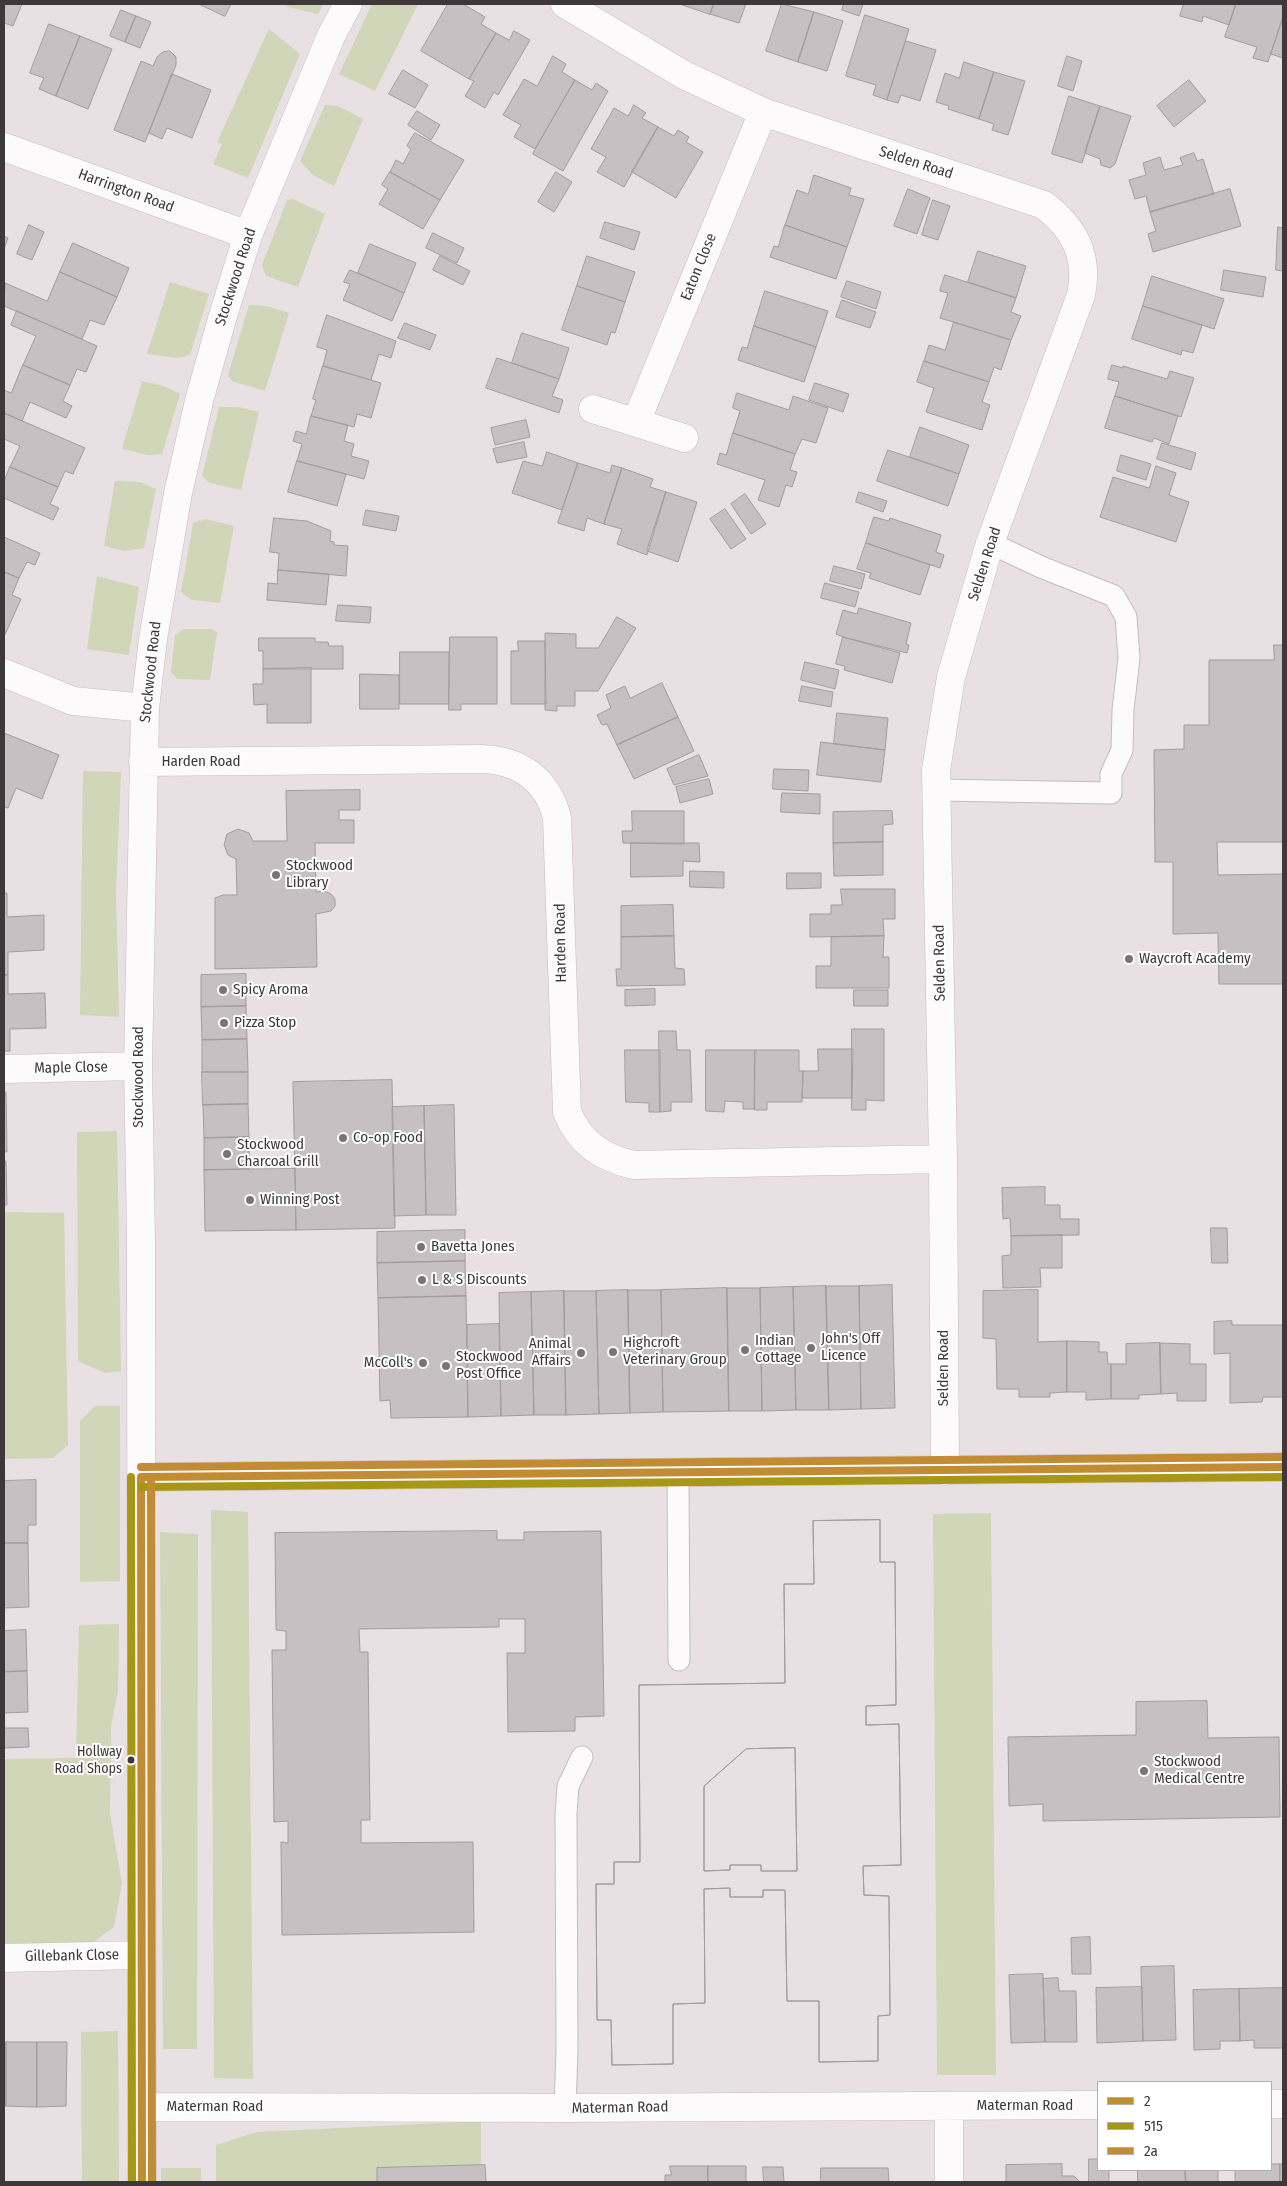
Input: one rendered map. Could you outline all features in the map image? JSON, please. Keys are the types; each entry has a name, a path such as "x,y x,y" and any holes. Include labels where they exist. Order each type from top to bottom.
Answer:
{"street":[{"name":"Stockwood Road","path":"142,2182 140,1955 141,1238 138,1066 142,762 145,708 154,630 178,493 199,402 248,235 331,36 348,4"},
{"name":"Selden Road","path":"565,4 684,75 763,112 1044,204 1066,223 1076,241 1082,258 1085,277 1081,295 990,543 950,677 936,770 943,1159 945,1470"},
{"name":"Eaton Close","path":"636,422 763,112"},
{"name":"Harrington Road","path":"4,147 248,235"},
{"path":"593,409 684,438"},
{"path":"4,673 73,701 145,708"},
{"name":"Harden Road","path":"142,762 481,759 508,762 520,768 543,786 550,796 558,818 567,1112 572,1125 590,1145 611,1160 633,1165 943,1159"},
{"name":"Maple Close","path":"4,1069 138,1066"},
{"path":"140,1477 1283,1467"},
{"name":"Gillebank Close","path":"4,1958 140,1955"},
{"name":"Materman Road","path":"142,2107 564,2108 1097,2105"},
{"path":"949,2106 949,2182"}],"lane":[{"path":"936,790 1110,793 1111,774 1122,750 1123,710 1129,658 1126,617 1114,596 1042,567 990,543"},
{"path":"678,1472 679,1660"},
{"path":"564,2108 567,2050 566,1814 568,1786 582,1757"}],"green space":[{"path":"281,4 323,4 318,14"},
{"path":"372,4 418,4 375,91 339,74"},
{"path":"269,29 300,54 248,178 213,164 222,144 217,142"},
{"path":"325,105 338,106 363,119 334,186 313,175 300,161"},
{"path":"293,199 325,214 298,287 266,276 262,265 287,200"},
{"path":"170,282 209,294 190,355 178,358 147,354"},
{"path":"249,305 266,306 289,313 265,391 232,381 228,375"},
{"path":"142,381 167,387 180,394 162,454 148,455 122,449"},
{"path":"219,407 238,407 259,412 241,490 210,483 202,476"},
{"path":"115,481 139,482 156,489 144,548 125,551 104,546"},
{"path":"206,519 234,526 220,603 192,600 181,592 193,523"},
{"path":"97,576 139,587 129,655 87,649"},
{"path":"184,629 211,629 217,632 210,680 177,679 171,672 175,635"},
{"path":"83,771 121,772 116,892 119,1017 80,1015"},
{"path":"117,1131 121,1371 105,1373 78,1361 77,1132"},
{"path":"4,1212 64,1213 68,1445 53,1458 4,1459"},
{"path":"95,1406 120,1406 120,1581 80,1582 80,1421"},
{"path":"211,1510 248,1512 253,2079 214,2078"},
{"path":"991,1513 996,2075 937,2075 933,1514"},
{"path":"160,1532 198,1534 197,2049 163,2049"},
{"path":"119,1624 118,1690 111,1727 110,1814 122,1883 114,1927 92,1943 4,1943 4,1759 76,1758 79,1625"},
{"path":"118,2031 119,2182 82,2182 81,2032"},
{"path":"481,2121 481,2166 377,2168 377,2182 216,2182 216,2145 257,2132"},
{"path":"161,2168 201,2168 201,2182 161,2182"}],"building":[{"path":"4,4 22,4 13,26 4,23"},
{"path":"199,4 231,4 225,16"},
{"path":"448,4 463,4 485,17 481,24 496,33 469,79 421,51"},
{"path":"680,4 714,4 710,14"},
{"path":"714,4 746,4 739,23 710,14"},
{"path":"782,4 814,12 798,62 766,51"},
{"path":"844,4 863,4 859,16 842,10"},
{"path":"1184,4 1236,4 1229,25 1203,16 1202,22 1180,16"},
{"path":"1236,4 1283,4 1283,17 1268,62 1253,58 1257,47 1225,37"},
{"path":"121,10 136,16 125,42 110,36"},
{"path":"814,12 843,21 827,71 798,62"},
{"path":"865,15 909,29 887,100 873,95 876,85 846,76"},
{"path":"136,16 151,22 140,48 125,42"},
{"path":"1283,17 1283,58 1271,54"},
{"path":"49,24 80,36 56,96 39,89 44,78 30,73"},
{"path":"514,31 530,40 498,95 494,92 485,108 465,96 474,81 469,79 496,33 509,40"},
{"path":"80,36 112,49 88,109 56,96"},
{"path":"906,41 936,50 920,101 901,95 898,103 887,100"},
{"path":"170,51 176,57 176,65 145,142 114,130 141,61 153,66 157,57 163,52"},
{"path":"553,56 566,64 562,72 575,80 535,149 514,137 521,125 503,115 524,79 537,86"},
{"path":"1067,56 1082,61 1073,91 1058,86"},
{"path":"964,62 994,72 979,119 948,109 949,106 936,102 945,73 959,78"},
{"path":"403,70 428,85 415,108 389,94"},
{"path":"994,72 1025,81 1008,135 992,130 994,124 979,119"},
{"path":"172,74 211,90 192,138 167,128 162,139 149,133"},
{"path":"575,80 592,90 596,83 608,91 563,171 533,154"},
{"path":"1189,80 1206,101 1174,127 1157,106"},
{"path":"1069,96 1100,106 1082,163 1052,154"},
{"path":"634,105 646,113 642,118 658,127 624,187 597,172 606,157 591,149 614,108 628,116"},
{"path":"1100,106 1131,116 1115,164 1110,168 1101,165 1100,159 1085,153"},
{"path":"417,111 440,125 431,140 408,125"},
{"path":"658,127 674,136 678,130 689,137 686,142 703,152 676,198 632,172"},
{"path":"415,133 464,160 440,200 390,172 396,160 403,164 411,149 407,146"},
{"path":"1194,153 1197,161 1203,159 1214,194 1150,212 1146,196 1135,199 1129,180 1146,175 1143,163 1160,157 1164,170 1183,165 1180,158"},
{"path":"390,172 440,200 423,229 379,204 388,189 382,185"},
{"path":"556,172 572,182 554,212 538,202"},
{"path":"814,175 851,188 849,195 864,199 847,247 785,225 797,190 808,194"},
{"path":"908,189 930,198 917,234 894,226"},
{"path":"1230,189 1241,226 1153,252 1148,234 1156,231 1150,212"},
{"path":"933,200 950,206 938,240 922,235"},
{"path":"605,222 640,232 634,250 600,238"},
{"path":"29,225 44,232 32,260 17,254"},
{"path":"785,225 847,247 836,279 770,257 774,246 778,247"},
{"path":"1278,227 1283,228 1283,271 1276,270"},
{"path":"433,233 464,248 457,263 426,248"},
{"path":"4,236 8,238 4,249"},
{"path":"73,243 129,268 117,297 60,272"},
{"path":"370,244 416,263 404,293 358,273"},
{"path":"978,251 1026,266 1016,298 968,282"},
{"path":"440,256 470,271 463,285 433,270"},
{"path":"587,256 635,272 625,302 577,286"},
{"path":"350,270 404,293 392,321 343,300 350,284 344,282"},
{"path":"1224,270 1266,277 1263,297 1221,290"},
{"path":"60,272 117,297 104,325 90,320 82,339 4,306 5,283 47,301"},
{"path":"945,275 1016,298 1011,312 1021,316 1011,340 940,318 948,293 940,291"},
{"path":"1152,276 1224,299 1214,329 1143,306"},
{"path":"847,281 881,292 876,309 841,297"},
{"path":"577,286 625,302 615,333 611,332 607,345 562,330"},
{"path":"765,291 828,311 816,347 754,326"},
{"path":"842,300 876,312 870,328 836,317"},
{"path":"1143,306 1202,325 1193,353 1182,350 1181,355 1132,339"},
{"path":"17,311 97,346 86,372 77,369 70,385 23,365 36,336 11,325"},
{"path":"327,315 396,341 391,358 379,354 371,380 323,366 327,350 317,347"},
{"path":"954,322 1011,340 1001,370 994,367 989,382 924,361 929,345 945,350"},
{"path":"405,323 436,335 430,350 398,338"},
{"path":"754,326 816,347 804,382 738,360 742,347 747,348"},
{"path":"522,333 569,348 559,379 512,363"},
{"path":"497,358 559,379 552,396 563,400 559,413 486,388"},
{"path":"924,361 989,382 982,402 990,405 982,430 926,412 934,388 917,382"},
{"path":"23,365 70,385 63,401 72,406 66,418 30,402 22,421 4,413 4,390 11,393"},
{"path":"1112,365 1123,368 1123,366 1167,379 1170,371 1194,378 1181,417 1115,396 1119,382 1108,379"},
{"path":"323,366 381,383 371,418 357,414 354,427 311,416 316,400 313,399"},
{"path":"815,383 849,394 843,412 809,400"},
{"path":"737,393 789,410 793,396 828,408 816,443 802,439 795,454 733,433 740,411 733,408"},
{"path":"1115,396 1178,416 1169,444 1154,438 1152,442 1105,428"},
{"path":"4,413 85,448 73,474 65,471 58,487 10,467 20,446 4,439"},
{"path":"311,416 348,425 344,441 354,444 351,456 369,461 364,479 297,461 302,444 293,441 296,431 306,434"},
{"path":"526,420 530,437 495,445 491,428"},
{"path":"920,427 969,445 959,474 910,457"},
{"path":"733,433 795,454 790,470 797,472 792,487 786,485 779,507 758,500 765,480 717,464 720,453 726,455"},
{"path":"524,442 527,457 497,463 493,449"},
{"path":"1162,443 1196,453 1191,470 1157,459"},
{"path":"888,450 959,474 948,506 877,481"},
{"path":"547,452 578,463 562,510 512,493 523,461 542,466"},
{"path":"1121,455 1151,464 1146,480 1117,471"},
{"path":"297,461 346,474 337,506 288,492"},
{"path":"578,463 610,473 612,465 622,468 604,524 587,518 584,531 558,523"},
{"path":"1156,466 1176,473 1169,495 1189,502 1176,542 1100,517 1113,477 1149,488"},
{"path":"10,467 58,487 50,504 59,508 53,520 4,498 4,482"},
{"path":"622,468 653,479 650,487 666,492 647,555 617,544 622,529 604,524"},
{"path":"666,492 697,502 678,562 647,551"},
{"path":"859,492 887,501 883,512 856,502"},
{"path":"745,494 766,524 751,534 731,504"},
{"path":"725,509 746,539 731,549 710,519"},
{"path":"366,510 399,516 396,531 363,525"},
{"path":"874,517 889,521 890,518 941,535 936,552 944,555 940,568 866,543"},
{"path":"274,518 307,521 331,531 330,541 334,542 334,545 348,546 346,576 278,570 279,553 270,552"},
{"path":"4,537 40,553 35,565 27,562 19,578 4,572"},
{"path":"866,543 930,565 920,595 869,578 871,573 857,569"},
{"path":"834,566 865,574 861,589 830,581"},
{"path":"278,570 329,574 326,605 267,600 268,583 277,584"},
{"path":"4,572 19,578 12,595 21,599 4,637"},
{"path":"825,583 859,592 855,607 821,598"},
{"path":"338,605 371,607 370,623 336,621"},
{"path":"859,608 911,623 906,644 909,645 907,653 836,634 843,610 857,614"},
{"path":"617,617 636,628 598,691 575,691 575,706 557,706 557,711 545,710 545,633 576,634 576,648 598,648"},
{"path":"450,637 497,637 497,704 461,704 461,710 449,710"},
{"path":"843,637 900,653 892,683 844,670 845,666 836,664"},
{"path":"259,638 315,638 315,642 328,642 329,646 343,646 343,669 263,669 263,651 259,651"},
{"path":"518,641 545,641 546,704 511,704 511,651 518,651"},
{"path":"1274,645 1283,645 1283,842 1217,842 1218,875 1283,874 1283,984 1219,984 1218,933 1173,934 1173,862 1155,862 1154,750 1184,749 1184,725 1209,725 1209,660 1274,660"},
{"path":"400,652 449,652 449,704 400,704"},
{"path":"805,662 839,670 835,689 801,680"},
{"path":"311,668 311,723 267,723 267,704 254,705 253,684 263,684 263,669"},
{"path":"360,674 399,675 399,709 360,709"},
{"path":"662,683 678,717 617,745 607,724 602,725 597,715 611,708 606,695 625,686 630,698"},
{"path":"802,686 833,692 831,707 799,701"},
{"path":"837,713 888,718 885,750 834,744"},
{"path":"678,717 694,751 634,779 617,745"},
{"path":"4,733 59,755 42,799 16,788 8,808 4,807"},
{"path":"821,742 885,750 881,782 817,775"},
{"path":"699,755 708,776 674,785 667,769"},
{"path":"774,769 809,770 808,791 773,789"},
{"path":"709,779 713,794 680,803 676,787"},
{"name":"Stockwood Library","path":"360,790 360,810 339,810 339,820 354,820 354,843 315,843 316,892 324,891 331,894 335,899 335,906 331,911 316,914 317,967 215,969 215,898 223,895 237,895 236,859 228,855 224,845 227,834 238,829 249,833 253,841 287,841 286,791"},
{"path":"782,793 820,794 820,814 781,812"},
{"path":"632,811 684,811 684,844 623,843 622,831 632,831"},
{"path":"892,811 893,824 883,825 883,842 833,843 833,812"},
{"path":"883,842 883,875 834,876 833,843"},
{"path":"631,843 699,843 700,862 683,861 683,876 631,877"},
{"path":"690,871 724,872 724,888 690,887"},
{"path":"787,873 821,873 821,888 787,889"},
{"path":"841,889 895,889 895,919 883,919 884,936 810,937 810,914 831,914 831,905 842,905"},
{"path":"4,893 7,893 7,917 44,915 44,950 8,952 8,975 4,975"},
{"path":"673,905 674,936 621,937 621,906"},
{"path":"674,936 675,968 684,969 685,985 617,986 616,969 621,969 621,937"},
{"path":"884,936 883,957 889,957 889,988 816,988 816,966 831,966 831,937"},
{"name":"Spicy Aroma","path":"246,974 246,1006 201,1007 201,975"},
{"path":"4,975 8,975 8,994 45,993 46,1028 10,1029 10,1051 4,1051"},
{"path":"655,989 655,1005 625,1006 625,990"},
{"path":"854,990 888,990 888,1006 854,1006"},
{"name":"Pizza Stop","path":"246,1006 247,1039 202,1040 201,1007"},
{"path":"852,1029 884,1029 884,1101 866,1100 866,1110 852,1110"},
{"path":"659,1031 676,1031 677,1050 690,1050 692,1102 671,1102 671,1111 660,1112"},
{"path":"247,1039 248,1072 202,1072 202,1040"},
{"path":"818,1049 853,1049 852,1098 802,1098 803,1071 818,1071"},
{"path":"625,1050 660,1050 660,1112 649,1112 649,1103 626,1102"},
{"path":"706,1050 755,1050 754,1109 743,1109 743,1102 725,1101 724,1112 706,1111"},
{"path":"755,1050 799,1050 799,1071 803,1071 802,1102 767,1102 767,1110 755,1110"},
{"path":"202,1072 248,1072 248,1104 203,1105"},
{"name":"Co-op Food","path":"392,1080 395,1228 296,1230 293,1082"},
{"path":"4,1092 6,1092 7,1152 4,1152"},
{"path":"248,1104 249,1137 204,1138 203,1105"},
{"path":"454,1105 456,1215 426,1215 424,1106"},
{"path":"424,1106 426,1215 394,1216 392,1107"},
{"name":"Stockwood Charcoal Grill","path":"249,1137 249,1169 204,1170 204,1138"},
{"path":"4,1161 6,1161 7,1205 4,1205"},
{"name":"Winning Post","path":"295,1169 296,1230 205,1231 204,1170"},
{"path":"1045,1187 1045,1205 1060,1205 1060,1219 1079,1219 1079,1235 1011,1236 1010,1218 1003,1219 1002,1188"},
{"path":"1211,1228 1227,1228 1228,1263 1212,1263"},
{"name":"Bavetta Jones","path":"465,1230 465,1261 377,1263 377,1232"},
{"path":"1062,1235 1062,1268 1040,1268 1041,1287 1003,1288 1002,1256 1011,1255 1011,1236"},
{"name":"L & S Discounts","path":"465,1261 466,1296 378,1298 377,1263"},
{"path":"892,1285 895,1408 861,1409 859,1286"},
{"name":"John's Off Licence","path":"826,1286 829,1410 796,1410 793,1287"},
{"path":"826,1286 859,1286 861,1409 829,1410"},
{"path":"793,1287 796,1410 762,1411 760,1288"},
{"name":"Indian Cottage","path":"727,1288 760,1288 762,1411 729,1411"},
{"path":"727,1288 729,1411 663,1412 661,1290"},
{"path":"628,1290 661,1290 663,1412 630,1413"},
{"name":"Highcroft Veterinary Group","path":"628,1290 630,1413 599,1414 596,1291"},
{"path":"1038,1290 1038,1342 1067,1341 1067,1392 1050,1393 1050,1397 1019,1397 1019,1389 997,1389 996,1339 983,1338 983,1291"},
{"name":"Animal Affairs","path":"564,1291 596,1291 599,1414 566,1415"},
{"path":"564,1291 566,1415 534,1415 531,1292"},
{"path":"531,1292 534,1415 501,1416 499,1293"},
{"name":"McColl's","path":"466,1296 468,1417 391,1418 390,1400 380,1401 378,1298"},
{"path":"1232,1321 1232,1325 1283,1325 1283,1397 1263,1397 1262,1402 1230,1403 1230,1353 1214,1354 1214,1322"},
{"path":"499,1324 501,1416 468,1417 467,1325"},
{"path":"1067,1341 1099,1342 1099,1352 1107,1352 1108,1364 1111,1364 1111,1399 1086,1400 1086,1392 1067,1392"},
{"path":"1160,1343 1161,1394 1139,1395 1139,1399 1111,1399 1111,1364 1126,1364 1126,1344"},
{"path":"1160,1343 1190,1344 1190,1364 1206,1364 1206,1401 1177,1401 1177,1393 1161,1394"},
{"path":"36,1480 36,1525 28,1525 28,1543 4,1543 4,1481"},
{"path":"880,1520 880,1562 895,1562 896,1705 866,1706 866,1725 899,1724 901,1865 863,1866 864,1895 889,1896 890,2015 878,2016 878,2061 819,2062 819,2001 787,2001 785,1890 763,1890 763,1897 730,1897 730,1888 704,1889 705,2003 673,2004 673,2064 612,2065 611,2020 597,2020 596,1884 614,1884 614,1862 640,1862 639,1685 785,1683 784,1584 814,1584 813,1521","holes":["795,1748 797,1871 761,1871 761,1865 730,1865 730,1870 704,1871 704,1786 746,1749"]},
{"path":"880,1520 880,1562 895,1562 896,1705 866,1706 866,1725 899,1724 901,1865 863,1866 864,1895 889,1896 890,2015 878,2016 878,2061 819,2062 819,2001 787,2001 785,1890 763,1890 763,1897 730,1897 730,1888 704,1889 705,2003 673,2004 673,2064 612,2065 611,2020 597,2020 596,1884 614,1884 614,1862 640,1862 639,1685 785,1683 784,1584 814,1584 813,1521"},
{"path":"497,1531 497,1540 524,1540 524,1532 601,1531 604,1716 575,1717 575,1731 508,1732 507,1653 525,1653 525,1619 499,1619 499,1627 359,1629 360,1652 368,1652 370,1820 361,1820 361,1843 473,1842 474,1932 282,1935 281,1842 288,1843 288,1821 274,1822 272,1650 286,1650 286,1631 276,1630 275,1533"},
{"path":"4,1543 28,1543 29,1607 4,1608"},
{"path":"26,1630 27,1671 4,1672 4,1631"},
{"path":"27,1671 28,1712 4,1713 4,1672"},
{"name":"Stockwood Medical Centre","path":"1207,1701 1208,1738 1279,1737 1280,1817 1043,1821 1043,1804 1009,1806 1008,1737 1136,1735 1136,1702"},
{"path":"4,1728 28,1728 29,1747 4,1748"},
{"path":"795,1748 797,1871 761,1871 761,1865 730,1865 730,1870 704,1871 704,1786 746,1749"},
{"path":"1090,1937 1091,1974 1072,1974 1071,1938"},
{"path":"1174,1966 1176,2040 1143,2041 1141,1967"},
{"path":"1043,1974 1045,2042 1011,2043 1009,1975"},
{"path":"1058,1978 1059,1991 1076,1991 1077,2042 1045,2042 1043,1979"},
{"path":"1142,1987 1143,2041 1097,2043 1096,1988"},
{"path":"1283,1988 1283,2048 1254,2048 1254,2040 1240,2041 1239,1989"},
{"path":"1239,1989 1240,2041 1220,2041 1220,2049 1194,2050 1193,1990"},
{"path":"4,2042 6,2042 6,2106 4,2106"},
{"path":"6,2042 37,2042 37,2107 6,2106"},
{"path":"37,2042 67,2042 66,2106 37,2107"},
{"path":"1089,2159 1097,2159 1097,2171 1109,2171 1109,2182 1089,2182"},
{"path":"1062,2164 1062,2176 1074,2176 1080,2182 1006,2182 1006,2165"},
{"path":"1272,2164 1280,2164 1280,2182 1235,2182 1235,2171 1272,2171"},
{"path":"1280,2164 1283,2164 1283,2182 1280,2182"},
{"path":"485,2165 486,2182 377,2182 377,2168"},
{"path":"670,2166 708,2166 708,2182 665,2182 665,2175 671,2175"},
{"path":"708,2166 746,2166 746,2182 708,2182"},
{"path":"763,2167 783,2167 784,2182 764,2182"},
{"path":"821,2168 888,2168 889,2182 821,2182"},
{"path":"1138,2171 1185,2171 1186,2182 1138,2182"},
{"path":"1185,2171 1218,2171 1218,2182 1186,2182"}],"transit line":[{"name":"2a","path":"141,1467 1283,1457"},
{"name":"2","path":"141,1477 1283,1467"},
{"name":"515","path":"131,1477 132,2182"},
{"name":"2","path":"141,1477 142,2182"},
{"name":"2a","path":"151,1477 152,2182"},
{"name":"515","path":"141,1487 1283,1477"}],"place":[{"name":"Stockwood Library","path":"276,875"},
{"name":"Waycroft Academy","path":"1129,959"},
{"name":"Spicy Aroma","path":"223,990"},
{"name":"Pizza Stop","path":"224,1023"},
{"name":"Co-op Food","path":"343,1138"},
{"name":"Stockwood Charcoal Grill","path":"227,1154"},
{"name":"Winning Post","path":"250,1200"},
{"name":"Bavetta Jones","path":"421,1247"},
{"name":"L & S Discounts","path":"422,1280"},
{"name":"John's Off Licence","path":"811,1348"},
{"name":"Indian Cottage","path":"745,1350"},
{"name":"Highcroft Veterinary Group","path":"613,1352"},
{"name":"Animal Affairs","path":"581,1353"},
{"name":"McColl's","path":"423,1363"},
{"name":"Stockwood Post Office","path":"446,1366"},
{"name":"Hollway Road Shops","path":"131,1760"},
{"name":"Stockwood Medical Centre","path":"1144,1771"}]}
